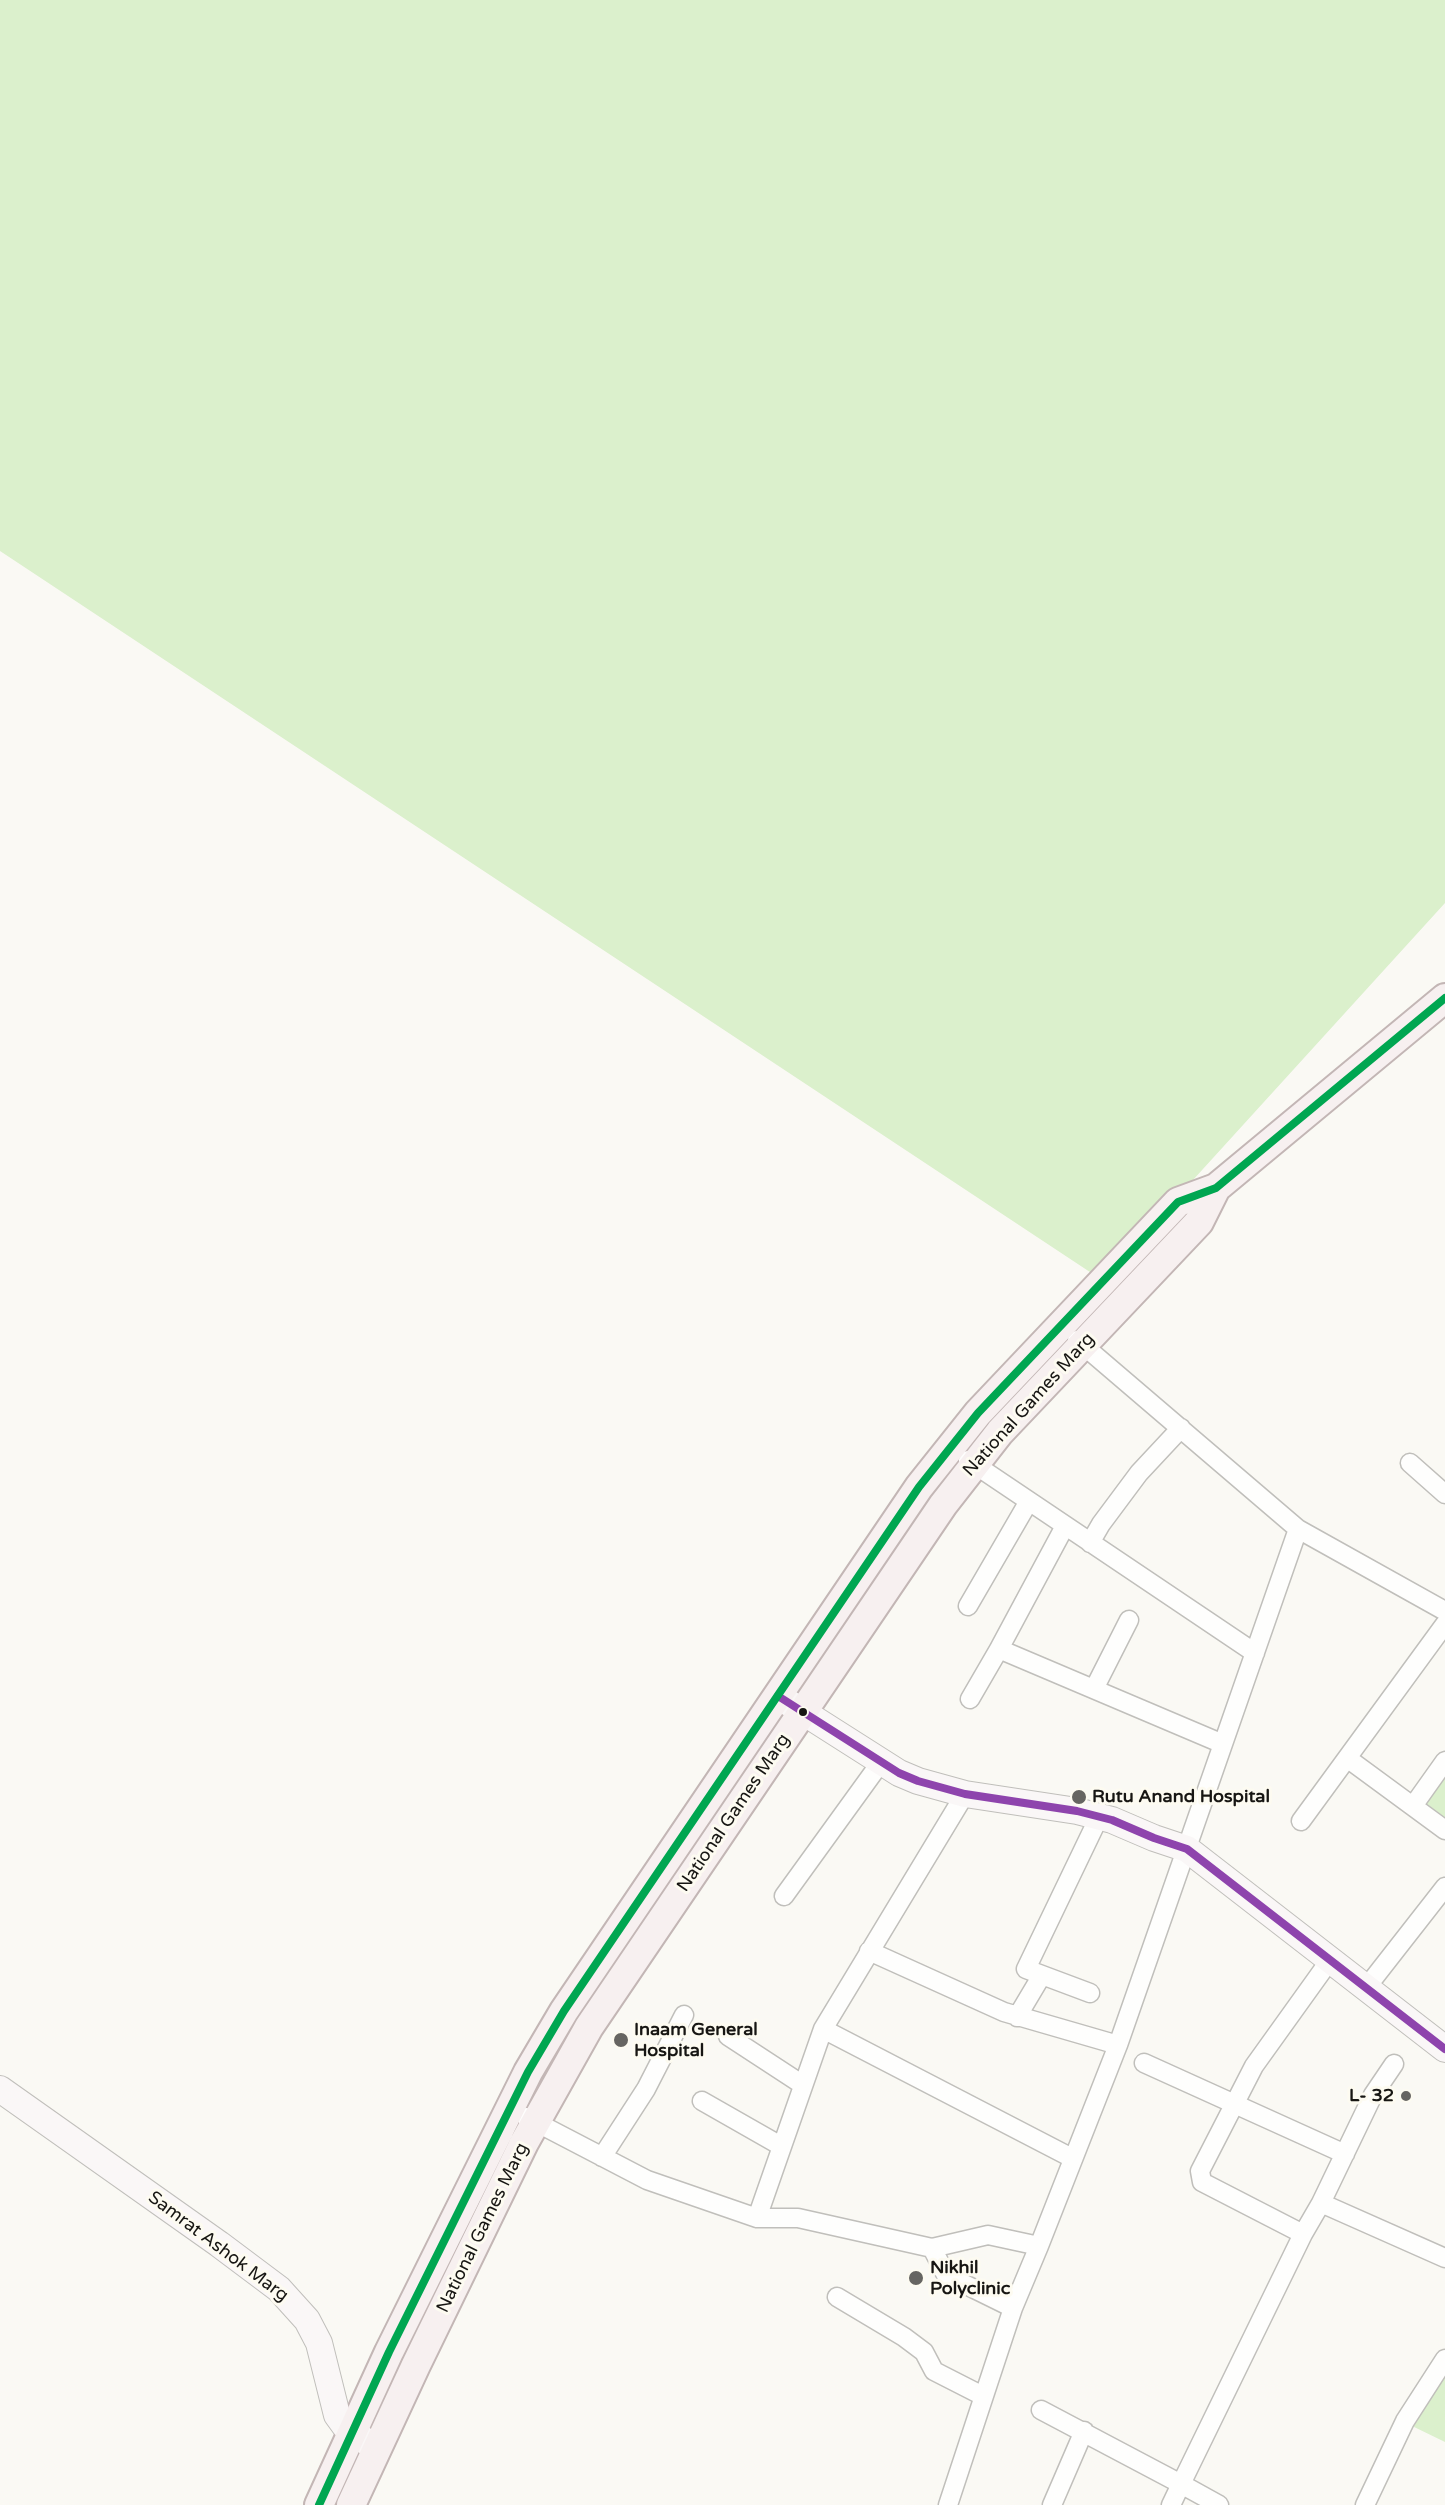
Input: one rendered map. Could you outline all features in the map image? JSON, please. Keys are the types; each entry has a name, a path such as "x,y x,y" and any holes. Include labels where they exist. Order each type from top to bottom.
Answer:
{"main road":[{"name":"National Games Marg","path":"319,2505 509,2108 564,2011 919,1487 978,1413 1178,1202 1216,1188 1445,998"},
{"name":"National Games Marg","path":"351,2505 535,2122 589,2027 943,1504 1000,1432 1199,1222 1216,1188"}],"street":[{"path":"1059,1325 1298,1529 1445,1611"},
{"path":"1090,1543 1139,1473 1181,1428"},
{"path":"951,1446 1065,1526 1255,1653"},
{"path":"1410,1463 1445,1494"},
{"path":"968,1605 1029,1501"},
{"path":"970,1699 1065,1526"},
{"path":"948,2505 1012,2308 1040,2246 1072,2158 1118,2045 1298,1529"},
{"path":"1094,1689 1129,1620"},
{"path":"1301,1821 1445,1624"},
{"path":"999,1649 1223,1744"},
{"path":"778,1696 881,1762 918,1781 965,1794 1077,1811 1187,1849 1445,2049"},
{"path":"1347,1758 1445,1830"},
{"path":"1413,1806 1445,1761"},
{"path":"784,1896 881,1762"},
{"path":"757,2218 823,2029 965,1794"},
{"path":"1090,1993 1026,1969 1099,1817"},
{"path":"1366,1988 1445,1887"},
{"path":"869,1951 1017,2017 1118,2045"},
{"path":"1303,2234 1202,2182 1200,2171 1205,2157 1254,2066 1330,1960"},
{"path":"1017,2017 1042,1975"},
{"path":"602,2157 646,2089 684,2015"},
{"path":"823,2029 1072,2158"},
{"path":"728,2037 803,2085"},
{"path":"1144,2063 1345,2154"},
{"path":"1171,2505 1373,2095 1394,2064"},
{"name":"Samrat Ashok Marg","path":"0,2089 279,2289 307,2320 319,2343 337,2415 352,2432 377,2448"},
{"path":"702,2101 781,2146"},
{"path":"509,2108 647,2180 757,2218 798,2218 932,2248 988,2235 1040,2246"},
{"path":"1321,2203 1445,2258"},
{"path":"932,2248 946,2276 1012,2308"},
{"path":"837,2297 904,2337 924,2352 934,2371 984,2396"},
{"path":"1365,2505 1405,2421 1445,2360"},
{"path":"1041,2410 1219,2505"},
{"path":"1052,2505 1083,2431"}],"green space":[{"path":"0,0 1445,0 1445,903 1102,1280 0,551"},
{"path":"1445,1761 1445,1830 1413,1806"},
{"path":"1445,2371 1445,2442 1410,2425"}],"transit line":[{"path":"319,2505 389,2352 528,2072 564,2011 919,1487 978,1413 1178,1202 1216,1188 1445,998"},
{"path":"778,1696 899,1773 918,1781 965,1794 1077,1811 1112,1820 1187,1849 1445,2049"}],"place":[{"name":"Rutu Anand Hospital","path":"1079,1797"},
{"name":"Inaam General Hospital","path":"621,2040"},
{"name":"L- 32","path":"1406,2096"},
{"name":"Nikhil Polyclinic","path":"916,2278"}]}
